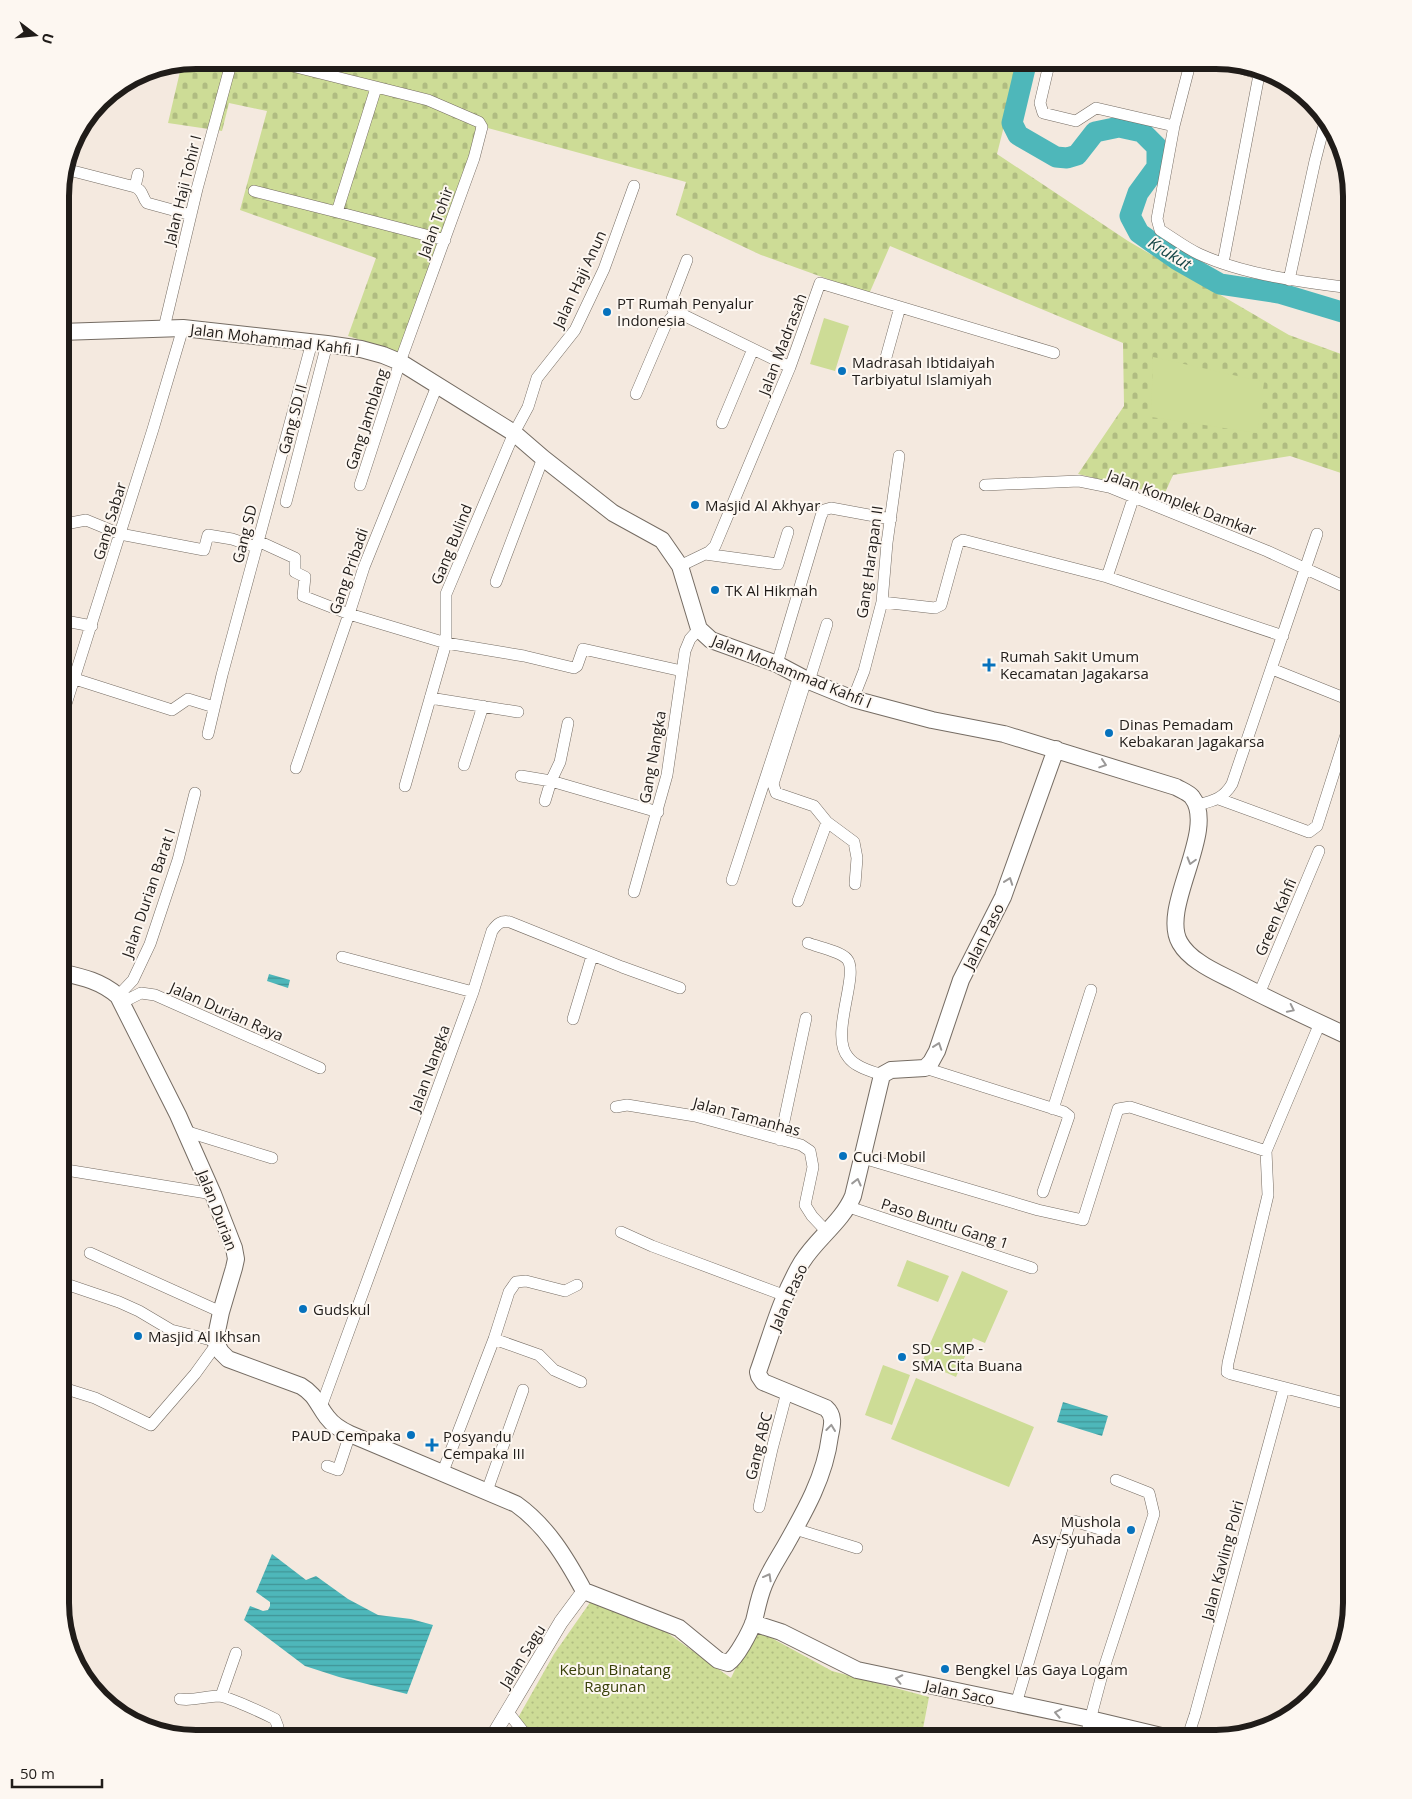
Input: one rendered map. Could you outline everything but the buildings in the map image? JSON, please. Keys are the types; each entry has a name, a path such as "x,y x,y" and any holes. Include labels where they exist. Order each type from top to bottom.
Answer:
{"main road":[{"name":"Jalan Mohammad Kahfi I","path":"69,332 183,328 361,349 400,362 514,433 613,513 662,540 680,566 699,629 711,640 777,664 805,679 853,699 924,718 1004,734 1176,787 1191,795 1197,805"},
{"name":"Jalan Paso","path":"925,1068 937,1051 961,980 1003,897 1056,749"},
{"path":"1197,805 1199,817 1194,847 1178,906 1176,932 1181,944 1199,962 1259,994 1343,1034"},
{"path":"69,974 106,986 120,999"},
{"name":"Jalan Durian","path":"120,999 185,1130 234,1248 236,1259 221,1312 215,1343"},
{"path":"882,1075 892,1070 925,1068"},
{"name":"Jalan Paso","path":"584,1591 679,1628 723,1662 728,1663 733,1660 753,1623 764,1583 795,1529 823,1471 832,1421 832,1416 826,1408 763,1382 758,1376 758,1372 786,1296 803,1260 849,1207 863,1158 882,1075"},
{"path":"215,1343 228,1359 301,1386 311,1392 327,1417 338,1428 516,1504 531,1515 567,1559 584,1591"},
{"name":"Jalan Saco","path":"753,1623 781,1632 857,1670 1136,1730"}],"street":[{"name":"Jalan Haji Tohir I","path":"164,328 190,215 230,69"},
{"path":"303,69 376,88 337,212"},
{"path":"1048,69 1040,103 1043,113 1076,121 1096,108 1174,126"},
{"path":"1189,69 1174,126 1157,219 1160,230 1198,254 1223,263 1289,280 1343,287"},
{"path":"1223,263 1259,77"},
{"name":"Jalan Tohir","path":"376,88 428,100 448,110 475,119 480,122 482,127 474,158 400,362"},
{"path":"1289,280 1314,161 1323,128"},
{"path":"72,171 135,187 142,193 146,203 190,215"},
{"path":"135,187 138,174"},
{"name":"Jalan Haji Anun","path":"514,433 528,406 537,378 576,330 604,269 634,186"},
{"path":"254,191 445,240"},
{"path":"687,260 672,299 673,310 790,368"},
{"name":"Jalan Madrasah","path":"680,566 705,554 715,546 790,368 820,284 1054,353"},
{"path":"885,361 900,308"},
{"path":"636,394 666,324 676,312"},
{"name":"Gang Sabar","path":"69,695 183,328"},
{"name":"Gang SD II","path":"286,502 320,343"},
{"name":"Gang SD","path":"208,734 257,544 320,343"},
{"path":"722,423 753,349"},
{"name":"Gang Jamblang","path":"360,486 400,362"},
{"name":"Gang Pribadi","path":"296,768 378,529 437,386"},
{"name":"Gang Bulind","path":"405,786 446,643 446,594 514,433"},
{"name":"Gang Harapan II","path":"853,699 864,671 882,602 899,456"},
{"path":"496,582 543,458"},
{"name":"Jalan Komplek Damkar","path":"984,485 1080,481 1109,487 1343,586"},
{"path":"1107,577 1134,496"},
{"path":"777,664 824,510 831,508 891,519"},
{"path":"69,523 86,520 120,534 204,550 208,535 257,544 296,558 295,572 305,577 304,597 349,614 446,643 524,656 575,668 584,649 682,670"},
{"path":"705,554 778,564 788,532"},
{"path":"1197,805 1220,799 1232,784 1317,534"},
{"path":"882,602 935,608 942,604 958,543 963,540 1107,577 1283,636"},
{"path":"69,622 92,626"},
{"path":"732,880 827,624"},
{"name":"Gang Nangka","path":"634,892 667,775 685,651 690,639 699,629"},
{"path":"1272,669 1343,697"},
{"path":"69,679 172,710 188,699 214,707"},
{"path":"805,679 773,784 776,793 814,806 827,822 854,842 857,858 855,884"},
{"path":"430,698 518,712"},
{"path":"464,765 483,706"},
{"path":"545,801 560,762 568,723"},
{"path":"1220,799 1309,832 1316,826 1343,744"},
{"path":"522,776 551,782 658,812"},
{"name":"Jalan Durian Barat I","path":"120,999 133,980 150,944 178,860 195,793"},
{"path":"798,901 827,822"},
{"name":"Green Kahfi","path":"1259,994 1319,851"},
{"name":"Jalan Nangka","path":"321,1407 473,992 492,931 497,924 504,921 680,988"},
{"path":"808,943 840,954 848,959 851,968 843,1022 842,1046 848,1057 856,1064 882,1075"},
{"path":"573,1019 592,956"},
{"path":"342,958 473,992"},
{"path":"1053,1109 1091,990"},
{"name":"Jalan Durian Raya","path":"120,999 141,993 155,995 320,1068"},
{"path":"780,1140 806,1018"},
{"path":"1320,1023 1266,1151 1268,1195 1227,1372 1343,1403"},
{"path":"925,1068 1064,1112 1069,1116 1043,1192"},
{"name":"Jalan Tamanhas","path":"616,1107 627,1105 695,1116 801,1145 810,1151 813,1167 805,1205 812,1216 827,1232"},
{"path":"863,1158 1038,1210 1082,1220 1118,1109 1130,1107 1266,1151"},
{"path":"185,1130 272,1158"},
{"path":"69,1170 213,1194"},
{"name":"Paso Buntu Gang 1","path":"849,1207 1032,1268"},
{"path":"621,1232 652,1246 786,1296"},
{"path":"90,1253 221,1312"},
{"path":"442,1474 494,1339 509,1292 516,1282 526,1281 565,1292 577,1285"},
{"path":"69,1285 119,1302 139,1311 171,1330 215,1343 190,1378 151,1425 95,1398 69,1390"},
{"path":"494,1339 539,1355 554,1370 580,1382"},
{"path":"182,1396 190,1378"},
{"name":"Jalan Kavling Polri","path":"1190,1730 1284,1388"},
{"path":"487,1491 523,1390"},
{"name":"Gang ABC","path":"759,1508 787,1392"},
{"path":"327,1466 338,1470 350,1434"},
{"path":"1087,1730 1103,1670 1154,1514 1149,1493 1116,1480"},
{"path":"1016,1704 1069,1525 1074,1521 1106,1532"},
{"path":"795,1529 857,1548"},
{"name":"Jalan Sagu","path":"496,1730 561,1622 584,1591"},
{"path":"221,1696 236,1653"},
{"path":"180,1699 192,1701 221,1696 275,1719 278,1727 277,1730"},
{"path":"507,1710 522,1730"}],"green space":[{"path":"1018,69 997,154 1128,241 1289,335 1343,355 1343,467 1341,473 1290,456 1173,475 1164,495 1078,474 1124,406 1123,343 890,246 869,294 761,255 676,215 686,182 484,127 405,354 348,336 376,258 240,210 267,111 229,103 222,131 168,123 180,70"},
{"path":"824,318 849,326 835,371 810,364"},
{"path":"1153,357 1264,382 1257,433 1151,417"},
{"path":"907,1260 949,1276 938,1302 897,1286"},
{"path":"962,1271 1008,1291 985,1343 973,1338 956,1377 922,1362"},
{"path":"883,1365 910,1375 892,1425 865,1415"},
{"path":"916,1378 1034,1427 1009,1487 891,1439"},
{"name":"Kebun Binatang Ragunan","path":"591,1601 659,1627 731,1678 755,1629 832,1671 929,1697 923,1730 511,1730 554,1654"}],"water":[{"path":"269,974 290,980 288,988 267,981"},
{"path":"1063,1402 1108,1416 1102,1436 1057,1422"},
{"path":"272,1554 306,1580 316,1576 348,1599 378,1615 411,1619 433,1625 407,1694 339,1677 305,1666 244,1620 250,1606 263,1611 268,1610 270,1606 270,1602 256,1592"}],"waterway":[{"name":"Krukut","path":"1025,69 1012,123 1018,135 1056,157 1067,158 1077,155 1095,132 1119,127 1142,132 1157,147 1157,167 1138,193 1130,216 1139,233 1176,259 1220,284 1279,293 1343,312"}],"place":[{"name":"PT Rumah Penyalur Indonesia","path":"607,312"},
{"name":"Madrasah Ibtidaiyah Tarbiyatul Islamiyah","path":"842,371"},
{"name":"Masjid Al Akhyar","path":"695,505"},
{"name":"TK Al Hikmah","path":"715,590"},
{"name":"Rumah Sakit Umum Kecamatan Jagakarsa","path":"989,665"},
{"name":"Dinas Pemadam Kebakaran Jagakarsa","path":"1109,733"},
{"name":"Cuci Mobil","path":"843,1156"},
{"name":"Gudskul","path":"303,1309"},
{"name":"Masjid Al Ikhsan","path":"138,1336"},
{"name":"SD - SMP - SMA Cita Buana","path":"902,1357"},
{"name":"PAUD Cempaka","path":"411,1435"},
{"name":"Posyandu Cempaka III","path":"432,1445"},
{"name":"Mushola Asy-Syuhada","path":"1131,1530"},
{"name":"Bengkel Las Gaya Logam","path":"945,1669"}]}
